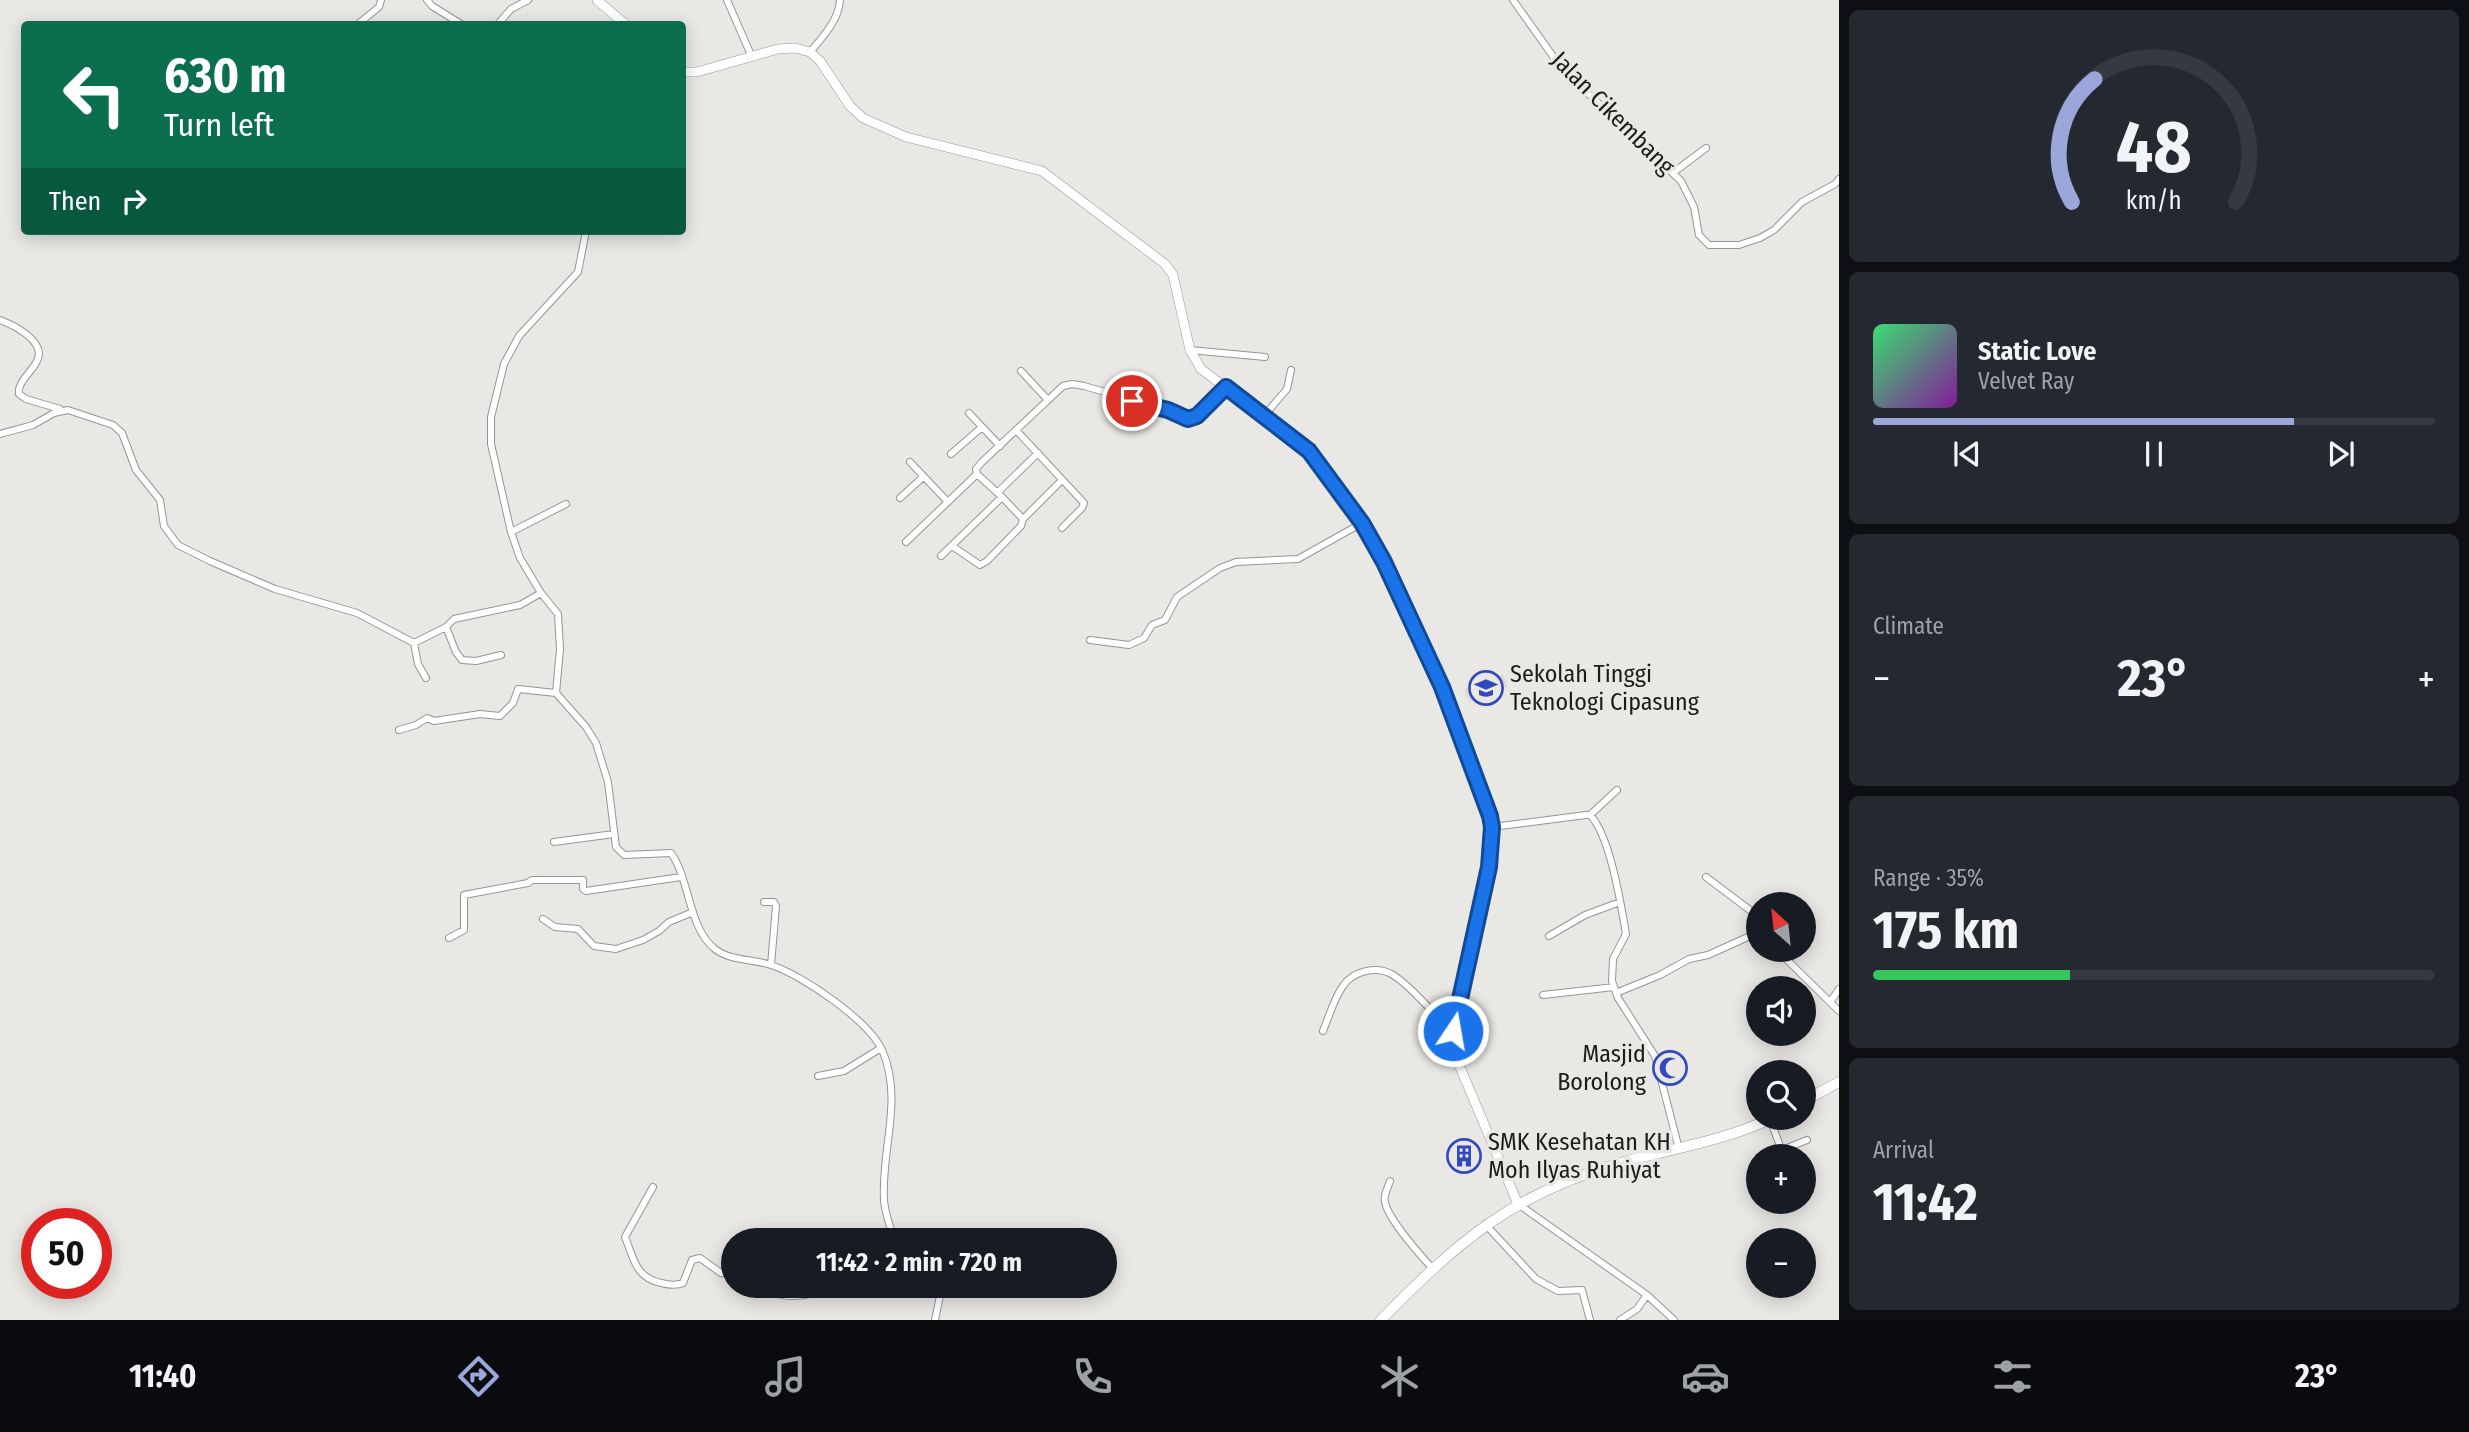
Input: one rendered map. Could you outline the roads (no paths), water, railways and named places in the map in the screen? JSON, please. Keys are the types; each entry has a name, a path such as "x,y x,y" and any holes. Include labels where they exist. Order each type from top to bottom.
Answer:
{"main road":[{"path":"597,0 622,21"},
{"path":"686,72 697,72 778,49 795,48 810,52 820,61 850,106 863,118 906,137 1042,171 1166,264 1173,275 1190,350 1201,369 1316,458 1362,523 1388,570 1442,687 1486,799 1492,827 1489,867 1453,1031 1454,1053 1518,1204"},
{"path":"1816,1095 1838,1084"},
{"path":"1381,1320 1433,1269 1485,1224 1518,1204 1569,1179 1746,1130"}],"street":[{"path":"362,21 379,7 381,0"},
{"path":"426,0 449,21"},
{"path":"501,21 511,9 528,0"},
{"path":"727,0 751,55"},
{"path":"810,52 826,33 838,10 839,0"},
{"name":"Jalan Cikembang","path":"1513,0 1562,69 1674,172 1694,207 1699,235 1709,245 1739,245 1767,234 1802,202 1835,184 1839,178"},
{"path":"1674,172 1706,148"},
{"path":"556,693 561,632 558,614 541,593 520,558 491,444 491,417 504,364 519,336 578,272 585,235"},
{"path":"0,320 10,323 32,339 39,355 18,389 20,396 119,429 136,470 160,500 164,526 178,545 275,589 356,613 414,643"},
{"path":"1190,350 1265,357"},
{"path":"1263,417 1287,389 1292,370"},
{"path":"1021,371 1046,399"},
{"path":"1023,519 977,474 976,469 1046,399 1063,386 1072,384 1168,410 1188,419 1197,416 1226,387"},
{"path":"0,434 33,425 54,413 68,410"},
{"path":"969,413 1000,446"},
{"path":"951,454 982,427"},
{"path":"1016,430 1084,503 1062,528"},
{"path":"941,556 1038,453"},
{"path":"910,462 948,502"},
{"path":"906,542 977,474"},
{"path":"900,498 923,477"},
{"path":"952,546 982,565 1062,480"},
{"path":"512,532 566,504"},
{"path":"1090,640 1124,645 1135,643 1144,638 1152,625 1165,620 1177,597 1216,571 1236,562 1298,559 1362,523"},
{"path":"414,643 446,627 454,619 520,605 541,593"},
{"path":"446,627 462,660 476,661 501,655"},
{"path":"414,643 418,664 426,678"},
{"path":"399,730 416,725 427,718 434,721 480,714 500,716 513,703 518,689 556,693 586,727 596,743 608,782 616,846 624,855 671,853 679,866 707,942 717,951 771,965 810,983 845,1010 881,1048 892,1080 893,1107 887,1145 884,1199 890,1228"},
{"path":"1492,827 1590,815 1617,790"},
{"path":"1590,815 1604,839 1626,934 1613,959 1611,971 1615,990 1656,1056 1679,1149"},
{"path":"554,842 614,834"},
{"path":"449,938 464,930 464,895 532,880 583,880 583,889 586,891 681,877"},
{"path":"1706,877 1746,908"},
{"path":"764,902 774,902 776,906 771,965"},
{"path":"1549,936 1585,915 1620,902"},
{"path":"543,919 555,927 578,929 594,946 616,949 643,940 669,922 694,912"},
{"path":"1542,995 1615,990 1660,975 1689,959 1708,955 1746,938"},
{"path":"1787,962 1839,1011"},
{"path":"1323,1031 1342,987 1360,973 1372,970 1393,975 1453,1031"},
{"path":"1830,1001 1839,989"},
{"path":"818,1076 844,1071 881,1048"},
{"path":"1800,1144 1807,1140"},
{"path":"1390,1181 1385,1195 1387,1208 1409,1242 1433,1269"},
{"path":"653,1187 625,1237 636,1267 645,1277 678,1285 684,1283 692,1260 700,1258 721,1273"},
{"path":"1518,1204 1647,1295 1670,1318"},
{"path":"1485,1224 1536,1279 1558,1291 1582,1290 1590,1320"},
{"path":"1620,1320 1637,1309 1647,1295"},
{"path":"935,1320 940,1298"}],"place":[{"name":"Sekolah Tinggi Teknologi Cipasung","path":"1486,688"},
{"name":"Masjid Borolong","path":"1670,1068"},
{"name":"SMK Kesehatan KH Moh Ilyas Ruhiyat","path":"1464,1156"}]}
